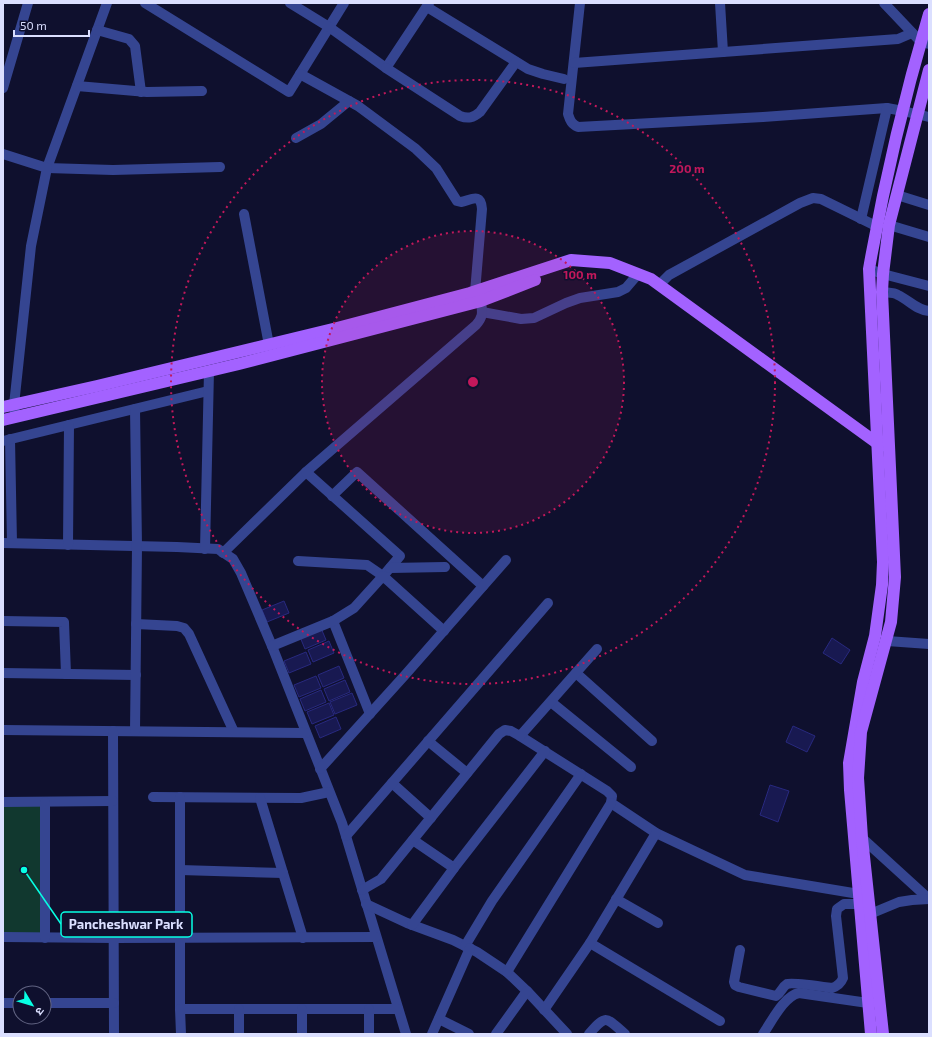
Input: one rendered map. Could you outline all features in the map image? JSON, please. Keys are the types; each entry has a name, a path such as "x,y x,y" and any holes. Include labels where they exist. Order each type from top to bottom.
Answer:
{"main road":[{"path":"871,1034 849,763 864,682 875,636 884,562 869,269 876,226 903,111 925,43 929,14"},
{"path":"883,1034 862,838 858,778 861,732 887,641 891,622 895,577 882,292 883,274 889,224 923,116 929,70"},
{"path":"11,410 209,371 479,302 569,268 610,263 651,279 659,284 889,451"},
{"path":"3,420 11,410 97,386 336,328 479,302"}],"street":[{"path":"3,88 6,71 28,3"},
{"path":"11,410 31,246 47,168 107,3"},
{"path":"145,3 289,92 344,3"},
{"path":"290,3 329,27 386,68 465,118 474,118 480,112 516,62"},
{"path":"580,3 568,114 570,121 578,127 763,117 887,108 923,116"},
{"path":"720,3 723,52"},
{"path":"884,3 912,33 925,43"},
{"path":"386,68 428,5 528,69 564,79"},
{"path":"97,30 133,42 135,46 141,92"},
{"path":"574,63 898,39 912,33"},
{"path":"223,553 306,472 476,325 481,319 479,302 482,204 476,198 462,202 457,201 436,168 416,149 349,101 300,74"},
{"path":"77,86 141,92 202,91"},
{"path":"296,138 321,124 349,101"},
{"path":"861,219 887,108"},
{"path":"3,154 47,168 113,170 220,167"},
{"path":"897,195 929,204"},
{"path":"659,284 669,274 800,203 813,198 822,199 876,226"},
{"path":"244,214 269,345"},
{"path":"889,224 929,237"},
{"path":"869,269 929,286"},
{"path":"479,302 521,319 534,318 566,302 580,298 618,292 626,288 638,274"},
{"path":"882,292 899,295 920,309 929,311"},
{"path":"205,549 209,371"},
{"path":"208,391 7,440 7,543 218,549 234,559 272,646 346,836 406,1034"},
{"path":"135,409 137,546 135,731"},
{"path":"68,545 69,425"},
{"path":"272,646 333,621 354,608 400,556 306,472"},
{"path":"332,496 357,472 483,586"},
{"path":"320,769 506,560"},
{"path":"298,562 367,565 383,576 444,631"},
{"path":"390,568 445,567"},
{"path":"346,836 548,603"},
{"path":"3,621 64,622 66,674"},
{"path":"333,621 370,714"},
{"path":"136,624 177,626 184,628 189,634 234,732"},
{"path":"887,641 929,644"},
{"path":"520,736 597,649"},
{"path":"3,673 136,675"},
{"path":"576,673 652,741"},
{"path":"551,702 631,767"},
{"path":"3,730 306,732"},
{"path":"362,890 381,880 499,734 505,730 511,731 520,736 581,774 612,796 611,803 507,972"},
{"path":"113,731 114,1034"},
{"path":"428,742 467,773"},
{"path":"412,925 454,868 545,751"},
{"path":"432,1034 467,947 492,901 581,774"},
{"path":"392,783 431,818"},
{"path":"154,797 301,798 330,792"},
{"path":"180,797 181,1034"},
{"path":"260,798 303,938"},
{"path":"3,802 113,801"},
{"path":"45,802 45,938"},
{"path":"611,803 656,833 745,875 859,899"},
{"path":"544,1010 590,943 656,833"},
{"path":"862,838 929,899"},
{"path":"413,840 454,868"},
{"path":"180,870 283,873"},
{"path":"616,899 658,923"},
{"path":"740,950 734,982 735,985 739,987 776,996 788,984 832,988 837,986 843,978 836,916 837,909 844,904 859,899"},
{"path":"870,914 899,902 929,899"},
{"path":"366,904 412,925 453,940 507,972 566,1033"},
{"path":"3,937 376,938"},
{"path":"590,943 720,1021"},
{"path":"496,1034 527,991"},
{"path":"763,1034 787,999 794,994 800,993 868,1003"},
{"path":"52,1003 114,1003"},
{"path":"180,1009 398,1009"},
{"path":"239,1009 239,1034"},
{"path":"302,1009 302,1034"},
{"path":"369,1009 369,1034"},
{"path":"439,1018 468,1034"},
{"path":"589,1034 600,1021 605,1019 610,1021 625,1034"}],"green space":[{"path":"3,802 45,802 45,938 3,937"}],"building":[{"path":"284,601 289,613 267,622 262,610"},
{"path":"321,628 326,640 305,649 300,637"},
{"path":"832,638 850,650 841,664 823,653"},
{"path":"329,641 334,653 313,662 308,650"},
{"path":"306,652 311,664 289,673 284,661"},
{"path":"339,666 344,678 323,687 318,675"},
{"path":"316,676 321,688 299,697 294,685"},
{"path":"345,680 350,692 329,701 324,689"},
{"path":"321,690 326,702 305,711 300,699"},
{"path":"352,693 357,705 335,714 330,702"},
{"path":"329,703 334,715 312,724 307,712"},
{"path":"336,717 341,729 320,738 315,726"},
{"path":"793,726 815,736 807,752 786,742"},
{"path":"770,785 789,791 778,822 760,815"}],"place":[{"name":"Pancheshwar Park","path":"24,870"}]}
